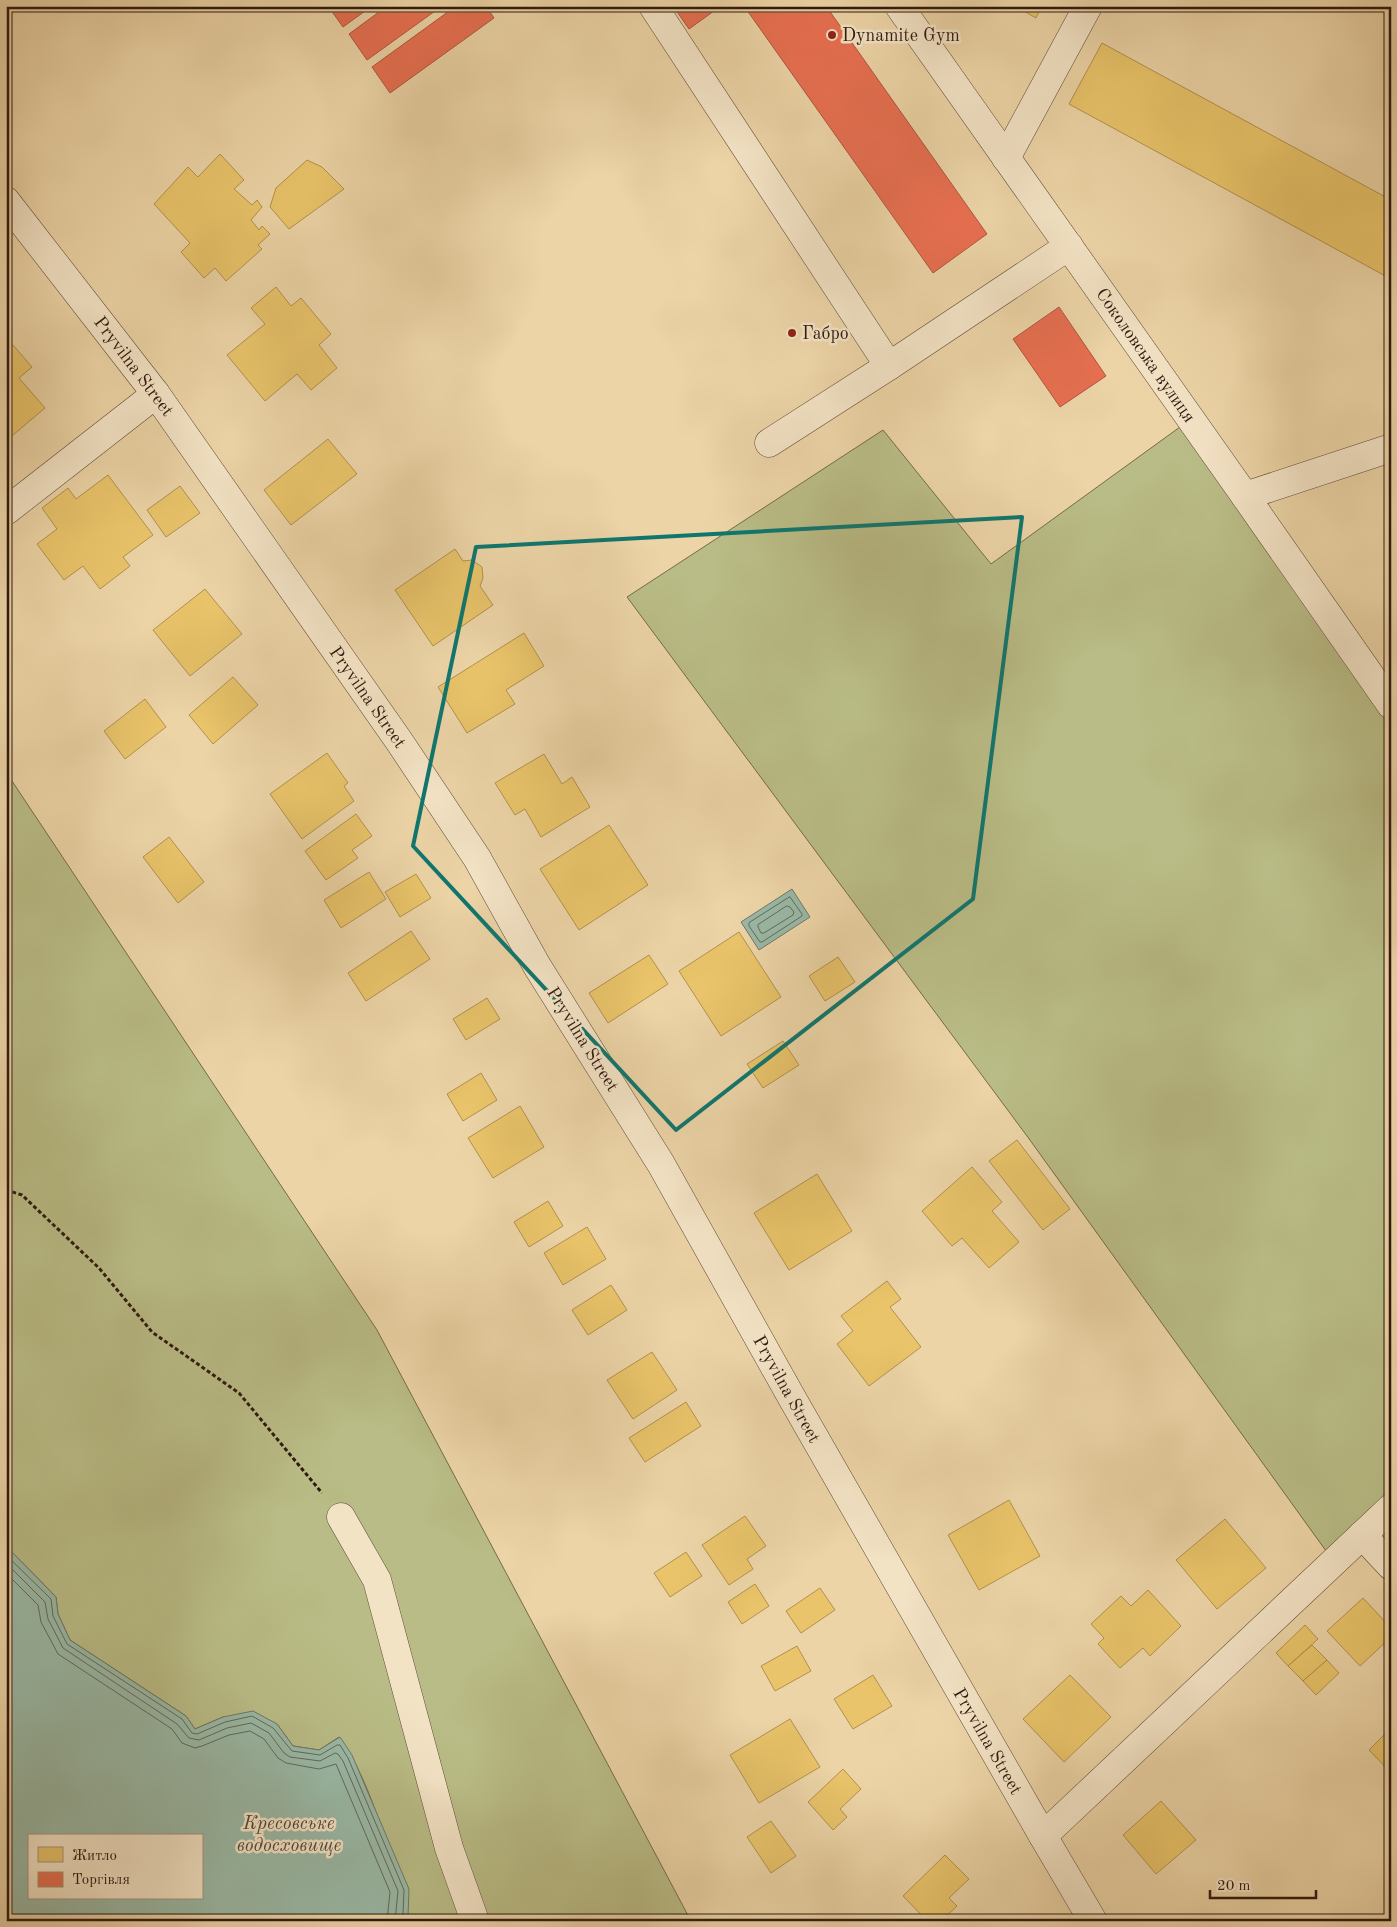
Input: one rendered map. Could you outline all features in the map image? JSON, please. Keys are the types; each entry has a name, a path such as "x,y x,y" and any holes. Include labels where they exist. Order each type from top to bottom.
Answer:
{"street":[{"path":"653,6 889,366"},
{"name":"Соколовська вулиця","path":"899,6 1391,705"},
{"path":"1006,158 1088,6"},
{"name":"Pryvilna Street","path":"6,201 156,394 399,741 477,858 536,966 661,1164 797,1407 1093,1921"},
{"path":"769,443 889,366 1069,246"},
{"path":"6,511 156,394"},
{"path":"1245,496 1391,448"},
{"path":"1043,1836 1391,1508"},
{"path":"341,1517 377,1580 449,1848 475,1921"},
{"path":"1362,1535 1391,1566"}],"path":[{"path":"6,1190 22,1195 99,1268 152,1332 239,1393 341,1517"}],"highlighted area":[{"path":"1022,517 973,899 676,1130 413,846 476,547"}],"green space":[{"path":"1191,419 1391,705 1391,1508 1334,1562 1027,1136 627,597 883,430 991,564"},
{"path":"6,772 377,1330 691,1921 404,1921 408,1917 380,1824 362,1777 339,1737 319,1750 293,1746 277,1724 223,1717 195,1729 186,1716 70,1640 58,1614 56,1597 12,1552 6,1549"}],"water":[{"path":"792,889 810,917 759,950 741,922"},
{"name":"Кресовське водосховище","path":"6,1549 12,1552 56,1597 58,1614 70,1640 186,1716 195,1729 223,1717 253,1711 277,1724 293,1746 319,1750 340,1737 352,1755 409,1889 408,1917 404,1921 6,1921"}],"building: Житло":[{"path":"1015,6 1042,6 1036,18"},
{"path":"1102,43 1391,200 1391,279 1069,104"},
{"path":"220,154 244,180 234,189 252,205 257,200 262,207 251,220 259,230 262,226 270,234 258,245 262,249 226,281 215,268 204,278 181,252 190,243 154,204 188,167 198,177"},
{"path":"307,160 322,167 344,189 289,229 270,207 276,188"},
{"path":"276,287 291,306 301,298 331,334 319,345 337,368 311,390 297,374 265,401 227,355 265,324 251,308"},
{"path":"6,337 32,367 19,378 45,408 6,441"},
{"path":"328,439 357,474 291,525 264,490"},
{"path":"108,475 153,535 123,557 130,566 100,589 83,566 64,580 37,544 57,529 42,508 68,488 76,499"},
{"path":"180,486 200,513 166,537 147,510"},
{"path":"455,549 463,561 472,560 482,567 483,578 480,586 493,605 433,646 395,590"},
{"path":"205,589 242,634 190,676 153,630"},
{"path":"524,633 544,666 506,690 515,704 467,733 438,687"},
{"path":"233,677 258,705 213,744 189,715"},
{"path":"145,699 166,727 125,759 104,731"},
{"path":"327,753 348,783 344,786 354,801 302,839 270,794"},
{"path":"544,754 562,784 572,777 590,807 541,837 525,809 515,815 495,783"},
{"path":"356,814 372,836 352,850 358,858 326,880 305,851"},
{"path":"609,825 648,885 579,930 540,869"},
{"path":"169,837 204,882 178,903 143,857"},
{"path":"369,872 386,899 341,928 324,900"},
{"path":"416,874 431,898 400,917 385,892"},
{"path":"411,931 430,959 366,1001 348,973"},
{"path":"739,932 781,997 721,1036 679,971"},
{"path":"649,955 668,984 608,1023 589,993"},
{"path":"838,957 855,982 825,1001 809,976"},
{"path":"487,998 500,1019 466,1040 453,1019"},
{"path":"783,1041 799,1065 763,1088 747,1064"},
{"path":"481,1073 497,1100 463,1121 447,1094"},
{"path":"520,1106 544,1147 493,1178 468,1138"},
{"path":"1017,1140 1070,1209 1043,1230 989,1161"},
{"path":"972,1167 1002,1202 992,1211 1019,1242 989,1268 962,1238 952,1246 922,1211"},
{"path":"817,1174 852,1231 789,1270 754,1213"},
{"path":"548,1201 563,1226 529,1247 514,1222"},
{"path":"587,1227 606,1259 563,1285 544,1253"},
{"path":"887,1281 901,1299 890,1307 921,1347 869,1386 837,1344 853,1331 841,1316"},
{"path":"611,1285 627,1310 588,1335 572,1310"},
{"path":"652,1352 677,1390 633,1419 607,1380"},
{"path":"686,1402 701,1426 645,1462 629,1438"},
{"path":"1009,1500 1040,1556 979,1590 948,1535"},
{"path":"745,1516 766,1546 747,1559 753,1569 729,1585 702,1545"},
{"path":"1225,1519 1266,1568 1217,1609 1176,1560"},
{"path":"686,1552 702,1576 670,1597 654,1573"},
{"path":"755,1584 769,1606 742,1624 728,1602"},
{"path":"820,1588 835,1610 801,1633 786,1611"},
{"path":"1148,1590 1181,1626 1150,1656 1143,1648 1120,1668 1098,1644 1104,1638 1091,1624 1121,1596 1131,1606"},
{"path":"1363,1598 1391,1628 1391,1637 1360,1666 1327,1631"},
{"path":"1305,1625 1318,1639 1288,1666 1276,1653"},
{"path":"1312,1645 1327,1660 1303,1681 1288,1666"},
{"path":"797,1646 811,1671 775,1691 761,1666"},
{"path":"1327,1660 1339,1673 1316,1695 1303,1681"},
{"path":"873,1675 892,1706 853,1729 834,1699"},
{"path":"1070,1675 1111,1717 1064,1762 1023,1719"},
{"path":"790,1719 820,1767 759,1803 730,1755"},
{"path":"1388,1731 1391,1734 1391,1773 1369,1750"},
{"path":"843,1769 861,1789 840,1809 847,1817 833,1830 808,1802"},
{"path":"1161,1801 1196,1840 1156,1874 1123,1835"},
{"path":"771,1821 796,1856 771,1873 747,1837"},
{"path":"945,1855 969,1879 949,1898 957,1906 941,1921 927,1921 903,1896"}],"building: Торгівля":[{"path":"328,6 372,6 343,27"},
{"path":"387,6 442,6 367,60 349,34"},
{"path":"456,6 486,6 494,18 390,93 372,67"},
{"path":"673,6 721,6 689,29"},
{"path":"744,6 826,6 987,234 933,273"},
{"path":"1059,307 1106,376 1060,407 1013,339"}],"place":[{"name":"Dynamite Gym","path":"832,35"},
{"name":"Габро","path":"792,333"}]}
